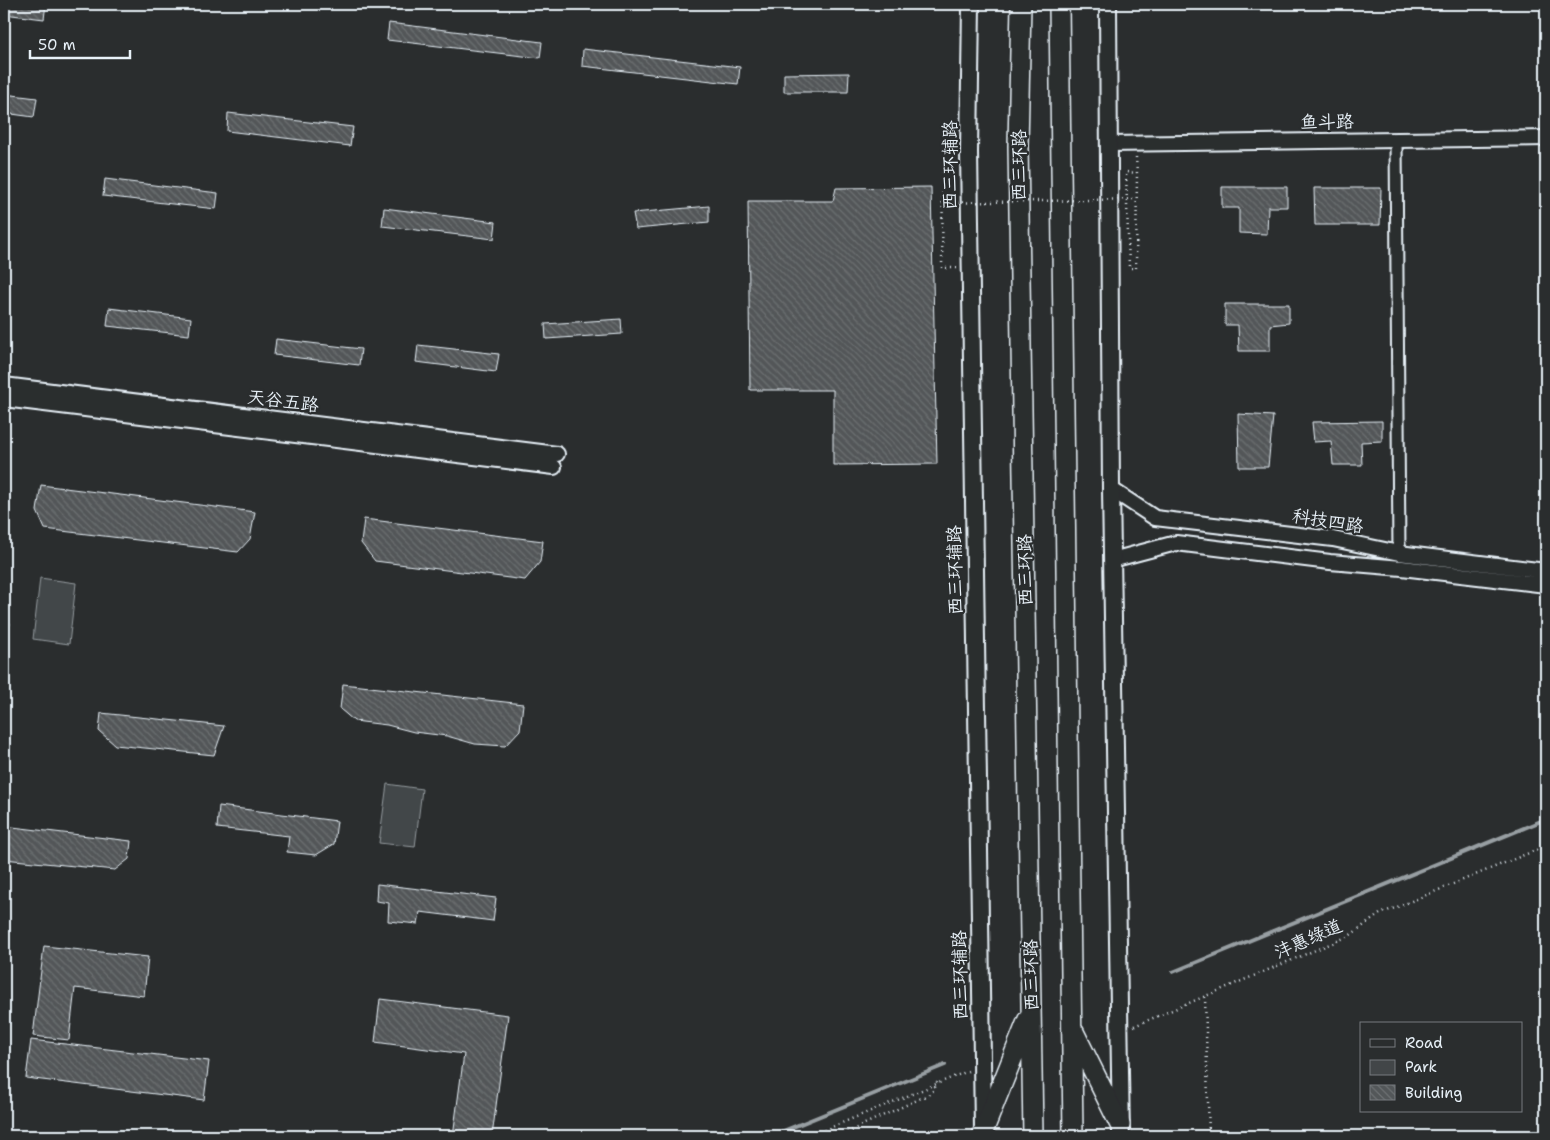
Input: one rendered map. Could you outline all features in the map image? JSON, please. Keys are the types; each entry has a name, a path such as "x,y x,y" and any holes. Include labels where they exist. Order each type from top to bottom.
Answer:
{"highway":[{"name":"西三环路","path":"1021,4 1018,146 1033,1136"},
{"path":"1059,4 1073,1136"},
{"path":"983,1134 1032,1010"},
{"path":"1072,1027 1121,1130"}],"main road":[{"name":"西三环辅路","path":"971,4 969,152 983,1134"},
{"path":"1108,4 1110,490 1121,1130"}],"street":[{"name":"鱼斗路","path":"1108,144 1546,138"},
{"path":"1396,140 1399,553"},
{"name":"天谷五路","path":"4,385 555,461 4,399"},
{"name":"科技四路","path":"1110,490 1155,518 1333,539 1399,553 1546,571"},
{"path":"1112,560 1176,543 1330,562 1402,568 1546,585"}],"path":[{"path":"942,268 943,172"},
{"path":"1126,172 1137,173 1136,198 1136,268 1129,268 1126,172"},
{"path":"942,202 1136,198"},
{"name":"沣惠绿道","path":"1120,1032 1349,936 1380,914 1546,846"},
{"path":"1204,997 1209,1136"},
{"path":"810,1136 937,1082 982,1066"},
{"path":"843,1136 858,1127 914,1102 934,1090 937,1082"}],"green space":[{"path":"40,578 76,583 69,644 33,639"},
{"path":"387,784 422,789 415,847 379,843"}],"building":[{"path":"4,4 46,4 44,19 4,14"},
{"path":"389,23 542,42 540,58 387,40"},
{"path":"583,49 740,67 738,84 582,66"},
{"path":"849,73 848,92 784,92 784,74"},
{"path":"4,94 37,98 34,117 4,113"},
{"path":"228,113 353,127 350,146 227,131"},
{"path":"105,179 218,193 216,209 103,196"},
{"path":"931,187 937,464 833,465 833,390 750,390 748,201 833,201 836,188"},
{"path":"1222,187 1287,187 1287,207 1268,207 1267,234 1239,233 1239,208 1222,208"},
{"path":"1314,188 1381,188 1380,225 1315,225"},
{"path":"709,206 709,222 636,229 633,213"},
{"path":"384,208 496,222 494,239 382,226"},
{"path":"1225,304 1289,304 1289,323 1270,325 1270,351 1239,351 1238,325 1225,325"},
{"path":"109,308 191,318 189,335 107,326"},
{"path":"621,319 622,334 546,339 545,324"},
{"path":"276,339 361,349 359,365 274,355"},
{"path":"418,345 499,354 496,372 416,362"},
{"path":"1238,414 1273,416 1268,467 1239,467"},
{"path":"1382,421 1382,441 1361,442 1362,465 1333,465 1331,441 1314,442 1312,422"},
{"path":"41,485 255,512 250,539 238,552 45,529 37,511"},
{"path":"364,519 543,541 540,562 525,580 375,561 361,543"},
{"path":"4,622 10,623 7,642 4,646"},
{"path":"343,684 523,704 520,730 505,746 475,744 447,736 354,721 340,709"},
{"path":"101,713 224,726 214,755 115,745 99,731"},
{"path":"219,806 337,821 334,844 316,855 287,852 289,836 217,828"},
{"path":"4,826 131,841 129,859 115,870 4,859"},
{"path":"377,884 496,898 493,921 420,912 418,924 388,921 389,903 376,901"},
{"path":"44,946 148,957 144,996 75,988 69,1040 33,1036"},
{"path":"380,999 508,1015 492,1136 453,1136 464,1054 375,1042"},
{"path":"31,1040 209,1061 204,1100 26,1078"}],"waterway":[{"path":"1173,972 1546,819"},
{"path":"771,1136 945,1065"}]}
